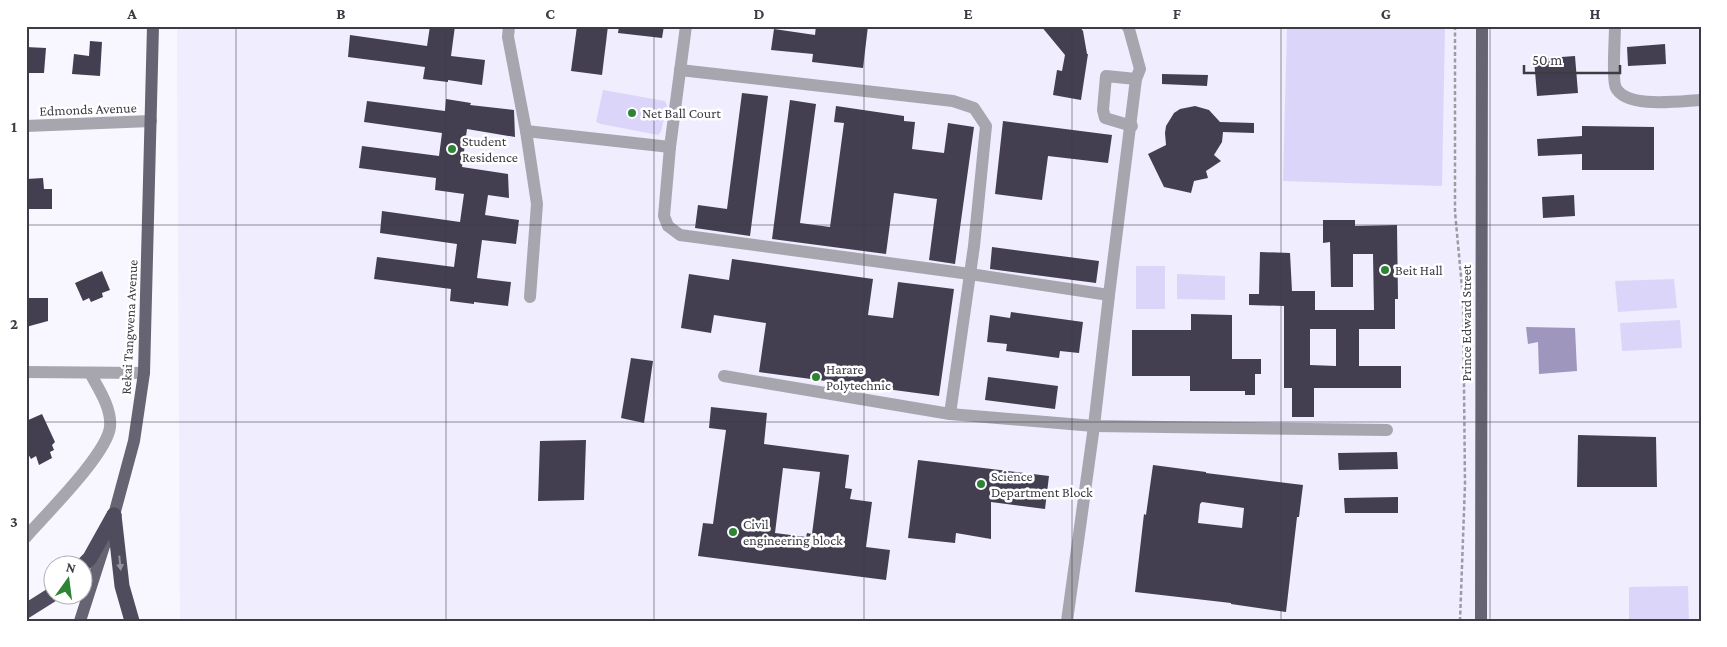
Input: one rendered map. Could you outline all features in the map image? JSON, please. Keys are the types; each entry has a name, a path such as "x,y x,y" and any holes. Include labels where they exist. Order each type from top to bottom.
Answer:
{"highway":[{"path":"92,554 114,514"},
{"path":"114,514 122,586 132,621"},
{"path":"26,611 42,601"}],"main road":[{"name":"Rekai Tangwena Avenue","path":"80,621 114,514 134,441 144,373 153,26"},
{"name":"Prince Edward Street","path":"1481,621 1482,26"}],"street":[{"path":"509,26 508,37 526,131 537,204 530,296"},
{"path":"686,26 670,147 664,216 668,226 680,235 970,274 1109,295"},
{"path":"1067,621 1094,426 1109,295 1132,126 1136,79 1140,69 1127,26"},
{"path":"1615,26 1615,87 1623,96 1642,102 1701,100"},
{"path":"680,70 953,101 974,108 986,126 974,246 950,414"},
{"path":"1132,126 1105,118 1103,110 1106,76 1136,79"},
{"name":"Edmonds Avenue","path":"26,126 151,121"},
{"path":"526,131 670,147"},
{"path":"26,372 144,373"},
{"path":"26,537 96,457 110,427 108,406 90,373"},
{"path":"724,376 950,414 1094,426 1387,430"}],"path":[{"path":"1455,26 1455,212 1462,298 1465,484 1460,621"}],"shaded area":[{"name":"Harare Polytechnic","path":"177,26 1701,26 1701,621 180,621"},
{"path":"1287,26 1445,26 1442,186 1283,181"},
{"name":"Net Ball Court","path":"603,90 665,101 667,105 661,132 658,135 596,122"},
{"path":"1136,266 1165,266 1165,309 1136,309"},
{"path":"1177,274 1225,276 1225,300 1177,299"},
{"path":"1674,279 1677,308 1618,312 1615,281"},
{"path":"1680,320 1682,348 1622,351 1620,323"},
{"path":"1526,327 1575,328 1577,371 1539,374 1538,342 1528,344"},
{"path":"1688,586 1689,621 1629,621 1629,587"}],"building":[{"path":"430,26 455,26 451,56 485,60 482,85 448,80 448,82 423,79 425,67 348,57 350,35 427,46"},
{"path":"577,26 608,26 602,75 571,71"},
{"path":"619,26 664,26 662,38 618,33"},
{"path":"816,26 868,26 863,68 812,62 813,54 771,50 774,29 815,35"},
{"path":"1041,26 1079,26 1083,31 1088,54 1081,100 1053,95 1057,70 1062,71 1065,55"},
{"path":"90,41 102,42 100,76 72,74 74,54 89,56"},
{"path":"1665,44 1666,64 1628,66 1627,47"},
{"path":"26,47 46,48 44,73 26,73"},
{"path":"1575,56 1578,93 1537,96 1534,59"},
{"path":"1162,74 1208,75 1207,86 1162,84"},
{"path":"742,93 768,96 750,236 695,228 698,205 727,209"},
{"path":"446,99 471,103 470,105 514,110 515,137 467,129 462,167 508,174 509,198 488,195 485,215 519,220 516,244 482,240 477,278 511,282 508,306 450,301 451,289 374,279 377,257 454,267 457,244 380,233 382,211 460,222 464,194 435,190 436,178 359,168 362,146 439,156 442,133 364,122 367,101 445,111"},
{"path":"790,100 816,104 800,223 830,227 844,123 834,122 836,106 904,116 904,121 915,122 912,149 944,153 948,123 974,127 955,264 929,260 937,199 894,193 886,254 772,239"},
{"path":"1195,106 1209,110 1220,122 1254,123 1254,133 1223,132 1222,142 1214,155 1221,161 1206,171 1208,178 1194,181 1191,193 1164,187 1148,154 1166,145 1166,126 1174,113 1180,109"},
{"path":"1003,121 1112,135 1108,163 1048,156 1042,200 995,194"},
{"path":"1582,126 1654,127 1654,170 1582,170 1582,154 1538,156 1537,139 1582,136"},
{"path":"43,178 44,189 52,189 52,209 26,209 26,179"},
{"path":"1574,195 1575,216 1543,218 1542,197"},
{"path":"1323,220 1355,220 1355,226 1397,225 1398,299 1395,299 1395,329 1359,329 1359,366 1401,366 1401,388 1314,388 1314,417 1292,417 1292,388 1284,388 1284,306 1249,305 1249,294 1259,294 1260,252 1290,253 1292,291 1315,291 1315,310 1374,310 1373,254 1353,254 1353,287 1331,287 1330,242 1323,243","holes":["1310,329 1336,329 1336,366 1310,365"]},
{"path":"992,247 1099,261 1096,283 990,269"},
{"path":"732,259 873,279 868,315 893,318 898,282 954,289 939,396 759,372 766,323 714,315 711,333 681,328 689,274 729,280"},
{"path":"102,271 110,290 102,293 103,297 91,302 89,298 83,301 75,283"},
{"path":"26,298 48,298 48,321 26,327"},
{"path":"1011,312 1083,322 1079,353 1060,351 1059,358 1006,351 1007,344 987,342 990,315 1010,318"},
{"path":"1191,314 1232,315 1232,359 1261,359 1261,374 1255,374 1255,395 1245,395 1245,391 1190,391 1190,376 1132,376 1132,330 1191,330"},
{"path":"631,358 653,361 644,423 621,418"},
{"path":"988,377 1058,386 1055,409 985,400"},
{"path":"711,407 767,413 764,444 849,455 845,488 852,489 850,499 872,502 866,547 890,550 886,580 698,556 703,523 713,524 726,430 709,428","holes":["783,468 820,472 812,534 807,533 806,537 775,533"]},
{"path":"42,414 55,442 52,445 54,450 50,452 52,458 39,465 36,456 31,459 26,450 26,421"},
{"path":"1578,435 1656,437 1657,487 1577,487"},
{"path":"586,440 584,500 538,501 540,441"},
{"path":"1397,452 1398,469 1339,470 1338,453"},
{"path":"918,460 1049,476 1045,509 991,502 991,539 956,533 955,543 908,538"},
{"path":"1153,465 1303,485 1299,517 1297,517 1286,612 1231,603 1135,592 1144,514 1146,515","holes":["1202,502 1244,508 1242,528 1198,523 1200,504"]},
{"path":"1398,497 1398,513 1345,513 1344,498"}],"place":[{"name":"Net Ball Court","path":"632,113"},
{"name":"Student Residence","path":"452,149"},
{"name":"Beit Hall","path":"1385,270"},
{"name":"Harare Polytechnic","path":"816,377"},
{"name":"Science Department Block","path":"981,484"},
{"name":"Civil engineering block","path":"733,532"}]}
